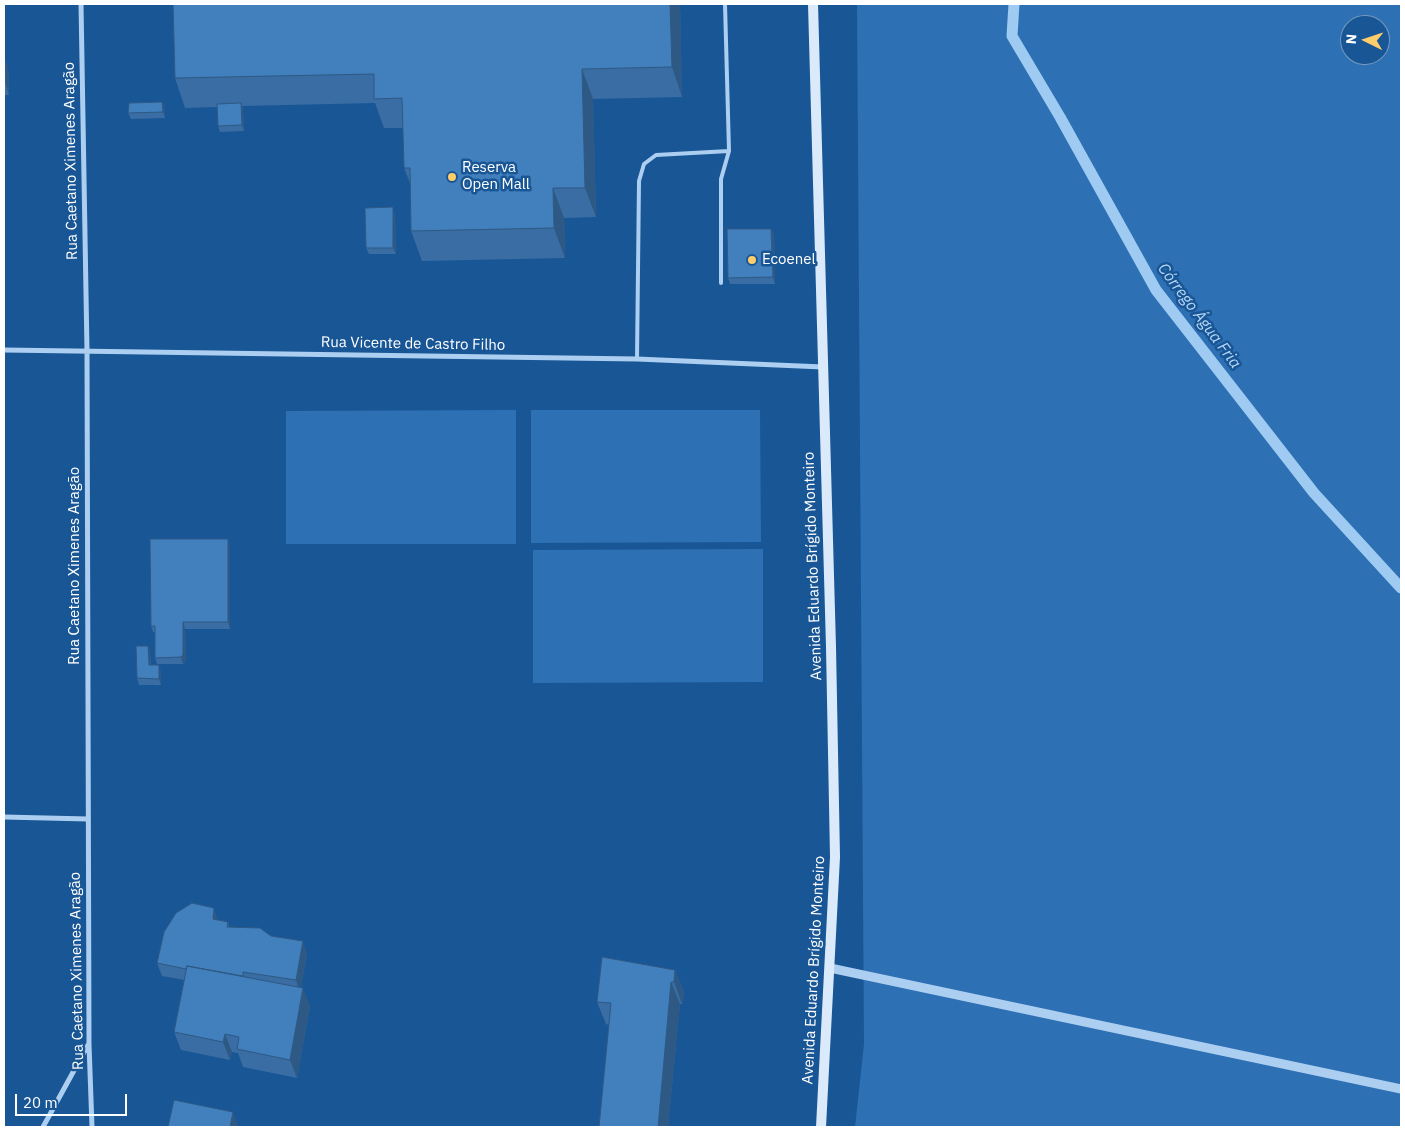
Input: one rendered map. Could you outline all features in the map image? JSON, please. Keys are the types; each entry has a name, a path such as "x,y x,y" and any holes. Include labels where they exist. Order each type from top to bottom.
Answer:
{"main road":[{"name":"Avenida Eduardo Brígido Monteiro","path":"813,4 835,857 821,1127"}],"street":[{"name":"Rua Caetano Ximenes Aragão","path":"81,4 87,351 89,1044 92,1127"},
{"name":"Rua Vicente de Castro Filho","path":"4,350 637,360 823,367"},
{"path":"4,817 88,820"},
{"path":"830,968 1401,1089"},
{"path":"43,1127 89,1044"}],"lane":[{"path":"721,283 721,179 729,151 725,4"},
{"path":"637,360 639,181 644,164 656,155 729,151"}],"shaded area":[{"path":"857,4 1401,4 1401,1127 855,1127 864,1044"},
{"path":"516,410 516,544 286,544 286,411"},
{"path":"531,410 760,410 761,542 531,543"},
{"path":"763,549 763,682 533,683 533,550"}],"building":[{"path":"173,4 670,4 672,67 582,69 585,188 553,188 554,228 411,231 410,168 404,168 402,98 374,99 374,74 175,78"},
{"path":"162,102 163,112 128,113 129,103"},
{"path":"241,103 242,125 218,126 217,104"},
{"path":"393,207 393,248 366,248 365,208"},
{"name":"Ecoenel","path":"727,229 771,229 773,277 728,278"},
{"path":"150,539 228,539 228,622 183,622 183,655 181,657 155,658 155,626 151,626"},
{"path":"136,646 148,646 149,665 159,665 159,679 137,678"},
{"path":"192,903 214,908 213,919 228,922 227,927 260,928 271,936 303,941 296,980 243,972 243,976 187,966 186,969 157,963 164,932 176,913"},
{"path":"602,957 675,970 674,982 671,982 658,1127 599,1127 611,1003 597,1002"},
{"path":"187,966 303,988 290,1060 237,1049 239,1037 225,1034 223,1042 174,1032"},
{"path":"174,1100 233,1112 230,1127 168,1127"}],"waterway":[{"name":"Córrego Água Fria","path":"1014,4 1012,36 1060,117 1156,290 1314,493 1401,588"}],"place":[{"name":"Reserva Open Mall","path":"452,177"},
{"name":"Ecoenel","path":"752,260"}]}
